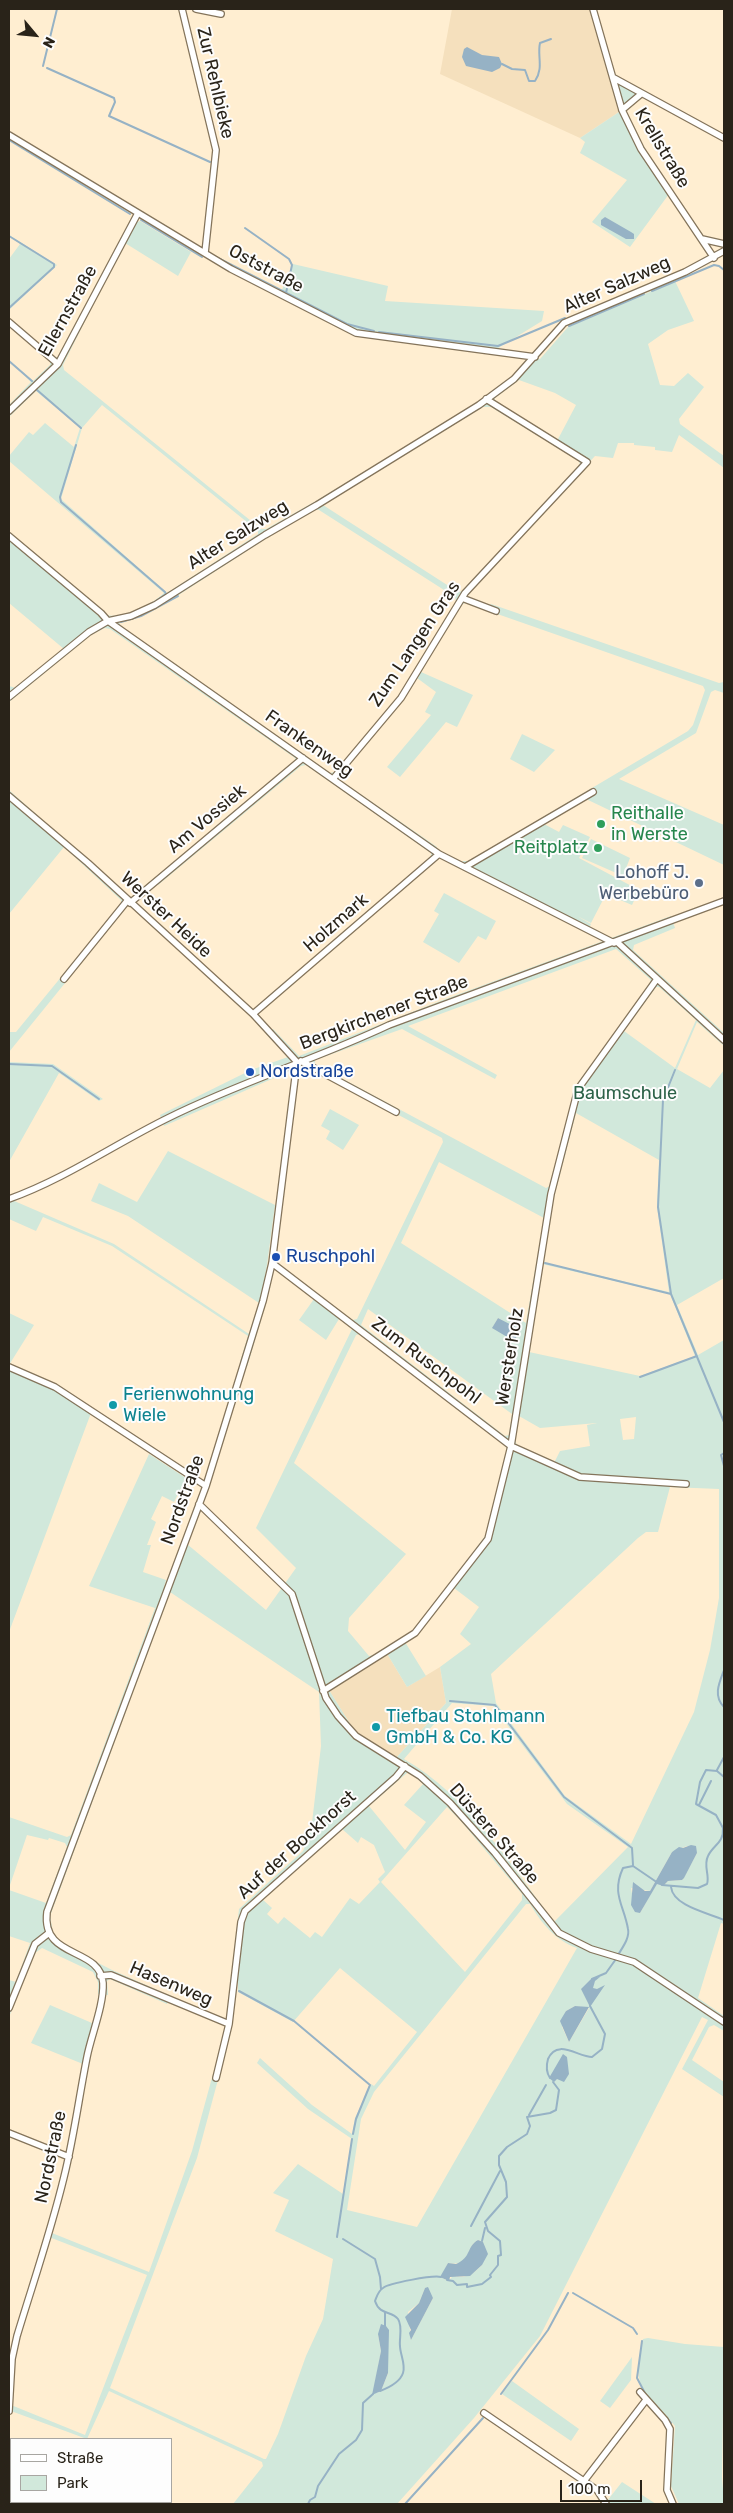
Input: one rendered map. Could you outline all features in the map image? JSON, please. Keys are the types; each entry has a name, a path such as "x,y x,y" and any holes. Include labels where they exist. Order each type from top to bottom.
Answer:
{"street":[{"name":"Zur Rehlbieke","path":"182,9 216,150 204,253"},
{"path":"196,9 221,14"},
{"name":"Krellstraße","path":"593,9 622,110 641,149 714,258"},
{"path":"614,78 724,138"},
{"path":"622,110 641,94"},
{"name":"Oststraße","path":"9,135 204,253 356,333 374,337 536,357"},
{"name":"Ellernstraße","path":"9,411 58,364 138,213"},
{"path":"701,239 724,244"},
{"name":"Alter Salzweg","path":"9,697 89,632 108,622 131,616 155,605 265,534 317,505 486,399 514,379 536,357 564,323 714,258 724,251"},
{"path":"9,322 58,364"},
{"name":"Zum Langen Gras","path":"333,779 401,698 462,598 586,462 486,399"},
{"name":"Frankenweg","path":"9,536 101,613 108,622 439,854 615,942 724,1040"},
{"path":"462,598 496,611"},
{"name":"Am Vossiek","path":"64,978 129,902 303,758"},
{"path":"465,866 593,792"},
{"name":"Werster Heide","path":"9,796 88,863 253,1014 300,1062 396,1112"},
{"name":"Holzmark","path":"253,1014 439,854"},
{"name":"Bergkirchener Straße","path":"9,1199 38,1187 168,1118 300,1062 344,1046 389,1025 724,902"},
{"name":"Wersterholz","path":"323,1691 415,1633 485,1544 491,1533 511,1446 551,1194 578,1089 658,979"},
{"name":"Nordstraße","path":"49,1933 46,1921 48,1907 206,1486 263,1301 272,1263 300,1062"},
{"name":"Zum Ruschpohl","path":"272,1263 511,1446 580,1478 686,1484"},
{"path":"9,1367 55,1387 206,1486"},
{"name":"Düstere Straße","path":"199,1504 292,1594 323,1691 338,1716 356,1736 424,1779 468,1821 559,1933 570,1940 645,1969 724,2022"},
{"name":"Auf der Bockhorst","path":"216,2078 229,2024 241,1922 245,1911 405,1766"},
{"path":"9,2008 35,1944 39,1938 49,1933 61,1947 92,1963 100,1976"},
{"name":"Hasenweg","path":"100,1976 111,1975 229,2024"},
{"name":"Nordstraße","path":"9,2411 12,2359 16,2336 48,2233 68,2157 90,2043 102,1993 100,1976"},
{"path":"9,2134 68,2157"},
{"path":"640,2392 665,2420 670,2429 667,2490 674,2504"},
{"path":"584,2481 646,2400"},
{"path":"484,2413 602,2494 606,2504"}],"shaded area":[{"path":"452,9 592,9 622,110 580,138 440,74"},
{"path":"386,1652 407,1687 440,1667 446,1703 396,1758 357,1735 329,1690"}],"green space":[{"path":"612,80 641,95 622,111 669,194 630,247 592,222 627,180 580,153 585,142 580,138 622,110"},
{"path":"140,221 191,252 178,276 125,243 137,222"},
{"path":"9,235 57,265 9,310 9,259 20,244"},
{"path":"293,264 388,286 385,301 544,311 542,321 495,350 356,331 281,292"},
{"path":"675,281 694,321 668,330 648,344 660,385 674,386 688,373 704,387 679,419 680,424 724,456 724,468 679,435 672,452 655,450 655,447 634,445 634,443 618,443 613,458 595,456 468,593 465,603 461,605 421,672 473,695 457,727 446,722 400,777 387,767 431,715 425,712 436,692 417,678 404,698 400,695 456,602 455,597 319,510 313,510 284,527 160,607 120,623 119,626 330,773 335,772 381,717 386,721 340,775 340,780 437,847 436,856 275,998 272,993 431,857 431,853 306,765 301,766 158,885 154,880 295,762 295,758 110,629 105,628 91,635 9,702 9,686 16,688 64,649 9,603 9,540 23,552 26,548 106,615 121,615 137,610 153,602 164,593 9,461 9,456 29,432 33,435 45,423 74,447 80,428 36,391 9,417 9,405 31,382 9,360 33,381 50,365 50,361 9,326 9,320 53,357 58,357 95,288 100,291 63,365 64,370 261,529 266,529 316,501 483,399 532,358 540,359 568,327","holes":["519,380 555,393 576,405 557,441 494,404 495,398","102,405 258,531 258,534 167,593 61,499 82,428","483,407 491,407 579,461 580,465 463,591 458,592 323,505"]},
{"path":"491,604 719,683 724,682 724,693 715,690 711,692 696,733 619,779 724,825 724,865 586,799 544,824 559,832 563,825 590,837 579,858 639,890 632,905 606,894 591,923 577,916 591,924 588,930 459,868 463,861 469,861 688,731 693,725 705,690 703,686 486,610"},
{"path":"522,734 555,750 534,772 510,759"},
{"path":"9,790 129,897 126,908 9,1052 9,1032 16,1032 121,904 121,900 64,847 9,914"},
{"name":"Reitplatz","path":"591,839 630,858 623,876 582,858"},
{"path":"444,893 496,921 486,940 478,936 459,963 423,942 439,914 434,911"},
{"name":"Baumschule","path":"671,916 675,928 634,945 633,950 724,1033 724,1046 697,1022 677,1069 710,1088 724,1070 724,1278 677,1305 698,1355 724,1340 724,1924 721,1923 698,1998 724,2016 724,2031 714,2025 709,2027 692,2060 724,2082 724,2097 682,2069 708,2020 702,2017 540,2336 474,2418 397,2504 233,2504 263,2466 262,2462 109,2391 87,2438 11,2411 11,2405 85,2435 147,2275 49,2237 52,2233 149,2272 192,2151 213,2074 219,2076 197,2158 110,2388 266,2459 278,2434 306,2356 323,2319 333,2259 275,2231 289,2200 273,2193 298,2164 343,2194 352,2139 308,2109 257,2063 260,2058 312,2105 352,2134 355,2118 371,2084 374,2086 417,2032 340,1968 293,2022 238,1992 238,1981 231,1978 239,1909 303,1851 311,1831 321,1746 319,1692 170,1592 50,1916 53,1933 63,1945 112,1970 171,1996 167,2004 110,1979 107,1981 108,1995 98,1994 98,1982 93,1972 42,1948 35,1953 9,2017 9,1980 16,1982 30,1943 9,1936 9,1890 46,1903 67,1847 65,1843 49,1838 48,1840 27,1835 9,1888 9,1817 67,1837 71,1835 155,1608 89,1586 149,1454 186,1478 174,1502 162,1496 151,1519 156,1522 147,1545 151,1545 143,1572 166,1580 164,1587 170,1591 187,1544 266,1610 296,1568 256,1528 352,1329 353,1320 357,1319 443,1142 442,1138 304,1065 164,1126 160,1115 251,1070 288,1057 266,1034 273,1029 299,1056 443,1000","holes":["616,949 650,979 651,983 577,1084 550,1186 546,1188 315,1064 315,1060 402,1029 495,1079 497,1075 408,1026","656,987 659,987 696,1020 675,1068 624,1031","576,1113 659,1160 657,1207 669,1292 542,1262 554,1197","439,1162 544,1218 526,1323 401,1243","542,1264 670,1294 695,1356 640,1376 529,1352","368,1309 512,1414 509,1435 505,1436 361,1325","498,1318 520,1331 515,1340 493,1327","360,1334 505,1445 507,1450 488,1532 448,1587 454,1588 479,1607 460,1634 471,1644 440,1667 446,1703 396,1758 357,1735 329,1690 386,1652 369,1656 348,1631 349,1618 406,1554 294,1463 356,1335","519,1416 540,1428 597,1423 587,1425 590,1446 560,1451 554,1463 517,1445 515,1441","636,1417 634,1439 623,1440 620,1419","670,1487 719,1489 719,1598 710,1650 694,1712 631,1844 565,1796 496,1703 491,1674 646,1532 658,1532","452,1703 493,1706 567,1804 628,1847 554,1922 487,1833 448,1791 404,1759","407,1773 411,1773 423,1784 404,1805 426,1822 405,1850 369,1806","447,1807 522,1894 522,1900 465,1972 381,1882","342,1829 358,1843 361,1837 374,1845 385,1872 378,1879 380,1882 359,1904 350,1898 322,1937 315,1932 310,1938 284,1917 278,1924 267,1914 272,1908 262,1899","687,1846 697,1853 682,1880 668,1881 663,1886 657,1883 640,1913 633,1899 631,1888 650,1891 672,1852","526,1904 530,1904 539,1918 556,1936 577,1948 417,2227 347,2210 361,2119 374,2092","575,2006 589,2008 569,2042 562,2027 566,2011","478,2240 483,2242 482,2265 476,2271 466,2276 453,2276 448,2281 441,2277 448,2263 465,2260 471,2248","425,2288 433,2298 411,2340 408,2312 419,2303","378,2334 388,2361 388,2373 381,2391 373,2394 381,2351"]},
{"path":"9,1062 53,1064 103,1099 99,1101 59,1073 9,1162"},
{"path":"330,1109 359,1125 343,1150 326,1139 330,1131 321,1126"},
{"path":"168,1151 275,1205 260,1303 268,1296 247,1367 240,1362 248,1336 112,1246 43,1217 36,1231 9,1219 9,1193 12,1200 114,1244 249,1334 259,1303 128,1216 91,1201 99,1183 137,1202"},
{"path":"314,1299 339,1319 326,1340 299,1320"},
{"path":"9,1313 34,1325 9,1365"},
{"path":"9,1370 39,1381 91,1413 9,1632"},
{"path":"405,1642 426,1676 407,1687 386,1652"},
{"path":"50,2005 92,2023 83,2064 31,2043"},
{"path":"648,2338 685,2344 724,2347 722,2477 724,2504 679,2504 671,2486 675,2426 643,2388 638,2370 643,2339"},
{"path":"632,2357 631,2380 610,2408 600,2401"},
{"path":"512,2381 579,2429 571,2441 502,2394"},
{"path":"622,2482 656,2504 607,2504 607,2501"}],"water":[{"path":"467,47 482,55 499,57 502,64 500,68 492,72 466,66 462,57 464,49"},
{"path":"605,217 634,234 634,239 626,239 601,225 601,220"},
{"path":"498,1318 521,1330 514,1341 492,1328"},
{"path":"691,1845 696,1846 697,1853 684,1878 682,1880 668,1881 663,1886 657,1884 640,1913 635,1912 631,1905 633,1882 645,1891 650,1891 672,1852 679,1847 683,1848"},
{"path":"600,1977 595,1981 593,1988 597,1989 605,1985 590,2007 581,1989 592,1978"},
{"path":"575,2006 589,2007 569,2042 560,2021 566,2011"},
{"path":"563,2054 567,2057 569,2074 564,2082 557,2079 554,2082 549,2078"},
{"path":"478,2240 483,2242 488,2254 482,2265 470,2276 450,2277 449,2281 440,2277 448,2263 456,2264 465,2258"},
{"path":"428,2287 433,2298 411,2340 409,2333 411,2330 405,2317 419,2303 425,2288"},
{"path":"381,2324 389,2330 388,2373 381,2391 372,2395 381,2351 378,2334"}],"waterway":[{"path":"43,66 57,9"},
{"path":"502,64 512,69 525,70 529,81 535,81 540,67 540,43 551,39"},
{"path":"47,68 114,98 115,102 109,116 210,162"},
{"path":"9,140 130,214"},
{"path":"141,220 202,257"},
{"path":"245,228 289,259 292,265 286,293"},
{"path":"9,236 54,264 54,267 9,308"},
{"path":"216,257 347,324 374,331"},
{"path":"652,291 714,265 724,270"},
{"path":"569,326 644,294"},
{"path":"379,332 498,346 565,318"},
{"path":"9,361 32,381"},
{"path":"37,390 81,428"},
{"path":"76,445 60,497 61,502 165,592 166,594 156,601"},
{"path":"121,622 141,616 178,596"},
{"path":"9,1064 52,1066 99,1099"},
{"path":"675,1070 663,1100 658,1207 671,1294 724,1422"},
{"path":"545,1263 671,1294"},
{"path":"640,1377 697,1356"},
{"path":"724,1445 724,1453 721,1455 724,1466"},
{"path":"724,1670 718,1694 724,1707"},
{"path":"450,1701 495,1705 564,1797 632,1848 633,1865"},
{"path":"717,1770 724,1757"},
{"path":"662,1885 698,1888 707,1884 707,1860 710,1852 722,1837 723,1828 716,1815 696,1804 700,1782 706,1770 717,1771 724,1777"},
{"path":"699,1805 711,1781"},
{"path":"618,1955 628,1936 618,1892 623,1868 633,1866 658,1883"},
{"path":"671,1887 673,1894 684,1904 724,1920"},
{"path":"592,1979 606,1973 616,1959"},
{"path":"239,1991 294,2021 370,2085 356,2119 353,2134"},
{"path":"550,2078 547,2071 547,2062 552,2053 557,2050 568,2050 592,2057 602,2049 605,2034 590,2006"},
{"path":"447,2280 453,2281 457,2285 467,2284 467,2287 482,2284 491,2277 490,2275 498,2265 498,2256 501,2255 500,2241 488,2231 485,2222 507,2197 506,2182 499,2165 499,2156 507,2147 527,2134 530,2126 527,2117 550,2113 556,2110 559,2090 553,2082"},
{"path":"529,2115 546,2085"},
{"path":"337,2237 352,2139"},
{"path":"471,2226 500,2171"},
{"path":"482,2241 485,2228"},
{"path":"343,2239 375,2259 381,2289"},
{"path":"380,2391 397,2382 403,2373 404,2367 400,2349 401,2329 398,2319 377,2306 375,2301 378,2294 383,2288 393,2284 421,2278 441,2277"},
{"path":"501,2394 548,2330 568,2293"},
{"path":"573,2293 633,2328 637,2334"},
{"path":"385,2313 385,2326"},
{"path":"642,2341 637,2378 646,2395"},
{"path":"308,2504 315,2497 318,2486 339,2454 356,2440 362,2430 363,2403 373,2394"},
{"path":"666,2417 671,2423"},
{"path":"405,2504 483,2418"}],"place":[{"name":"Reithalle in Werste","path":"601,824"},
{"name":"Reitplatz","path":"598,848"},
{"name":"Lohoff J. Werbebüro","path":"699,883"},
{"name":"Nordstraße","path":"250,1072"},
{"name":"Ruschpohl","path":"276,1257"},
{"name":"Ferienwohnung Wiele","path":"113,1405"},
{"name":"Tiefbau Stohlmann GmbH & Co. KG","path":"376,1727"}]}
